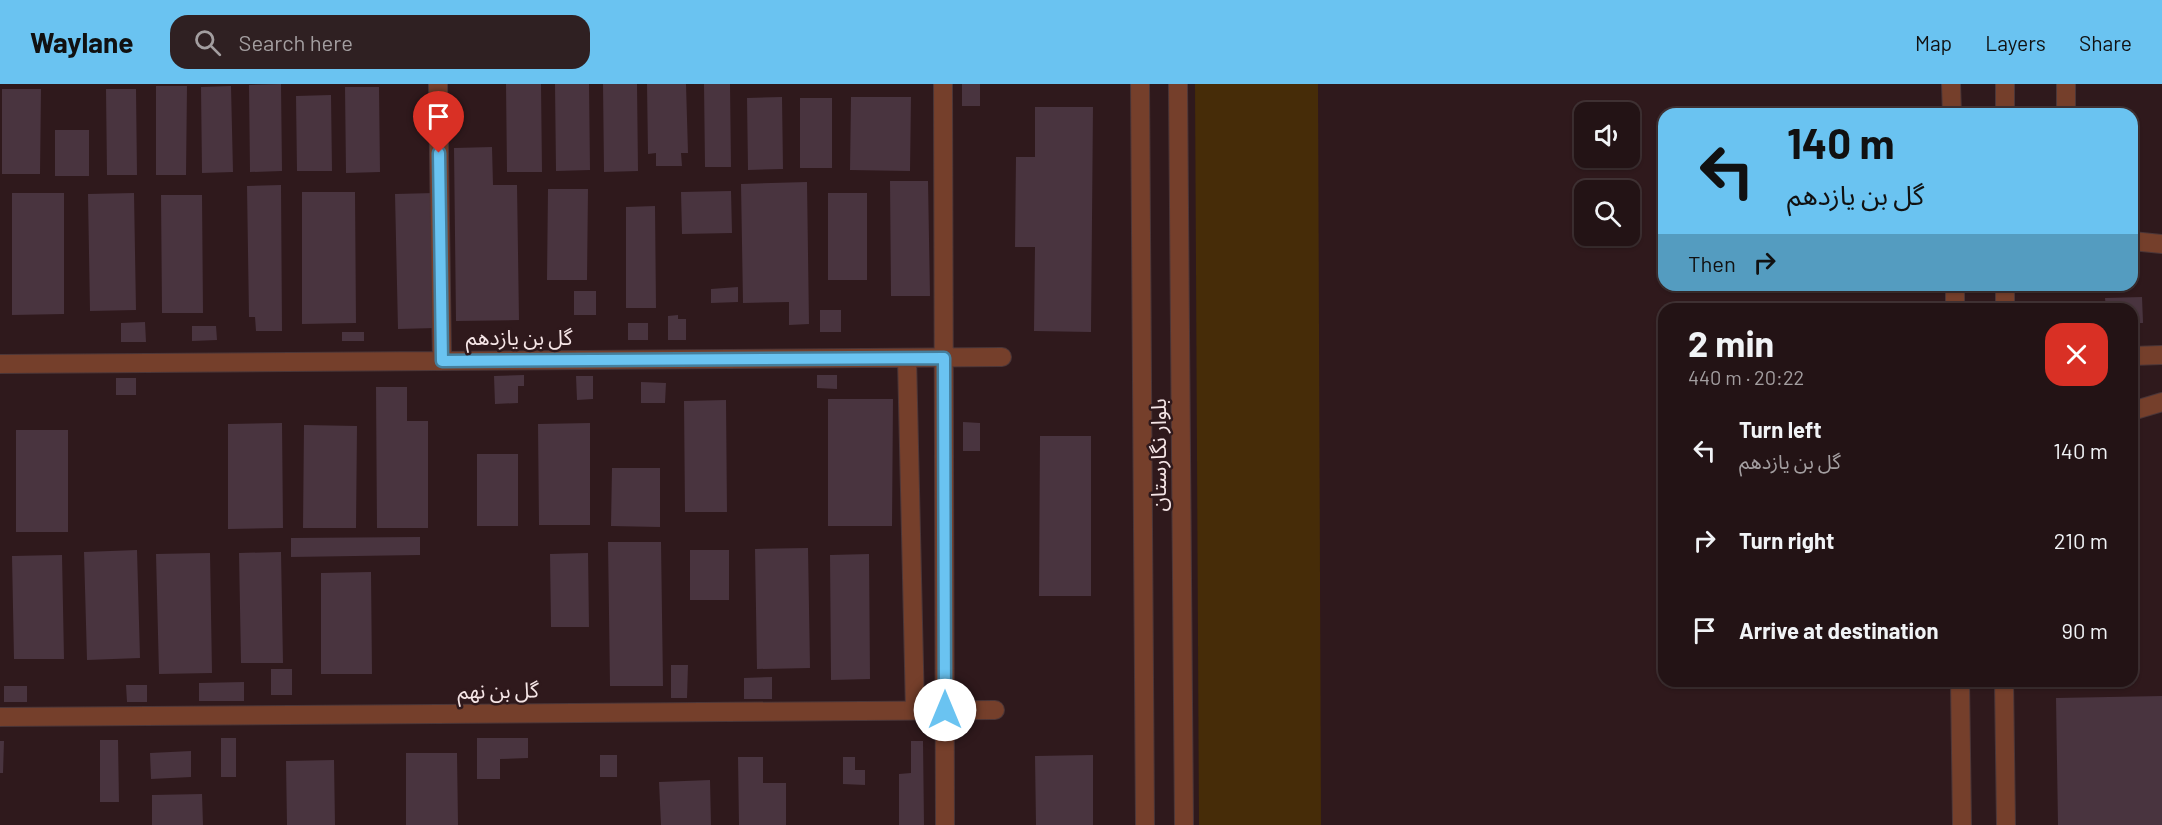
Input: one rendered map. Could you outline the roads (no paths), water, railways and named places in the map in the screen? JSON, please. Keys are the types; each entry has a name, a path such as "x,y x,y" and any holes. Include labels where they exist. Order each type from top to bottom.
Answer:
{"street":[{"path":"438,84 442,361"},
{"path":"943,84 945,825"},
{"name":"بلوار نگارستان","path":"1140,84 1145,825"},
{"name":"بلوار نگارستان","path":"1178,84 1184,825"},
{"path":"1952,84 1952,108"},
{"path":"2005,84 2005,108"},
{"path":"2066,84 2066,108"},
{"path":"2138,242 2162,244"},
{"path":"2138,356 2162,355"},
{"name":"گل بن یازدهم","path":"0,364 1002,357"},
{"path":"907,358 915,710"},
{"path":"2138,409 2162,402"},
{"path":"1960,687 1962,825"},
{"path":"2004,687 2006,825"},
{"name":"گل بن نهم","path":"0,717 996,710"}]}
